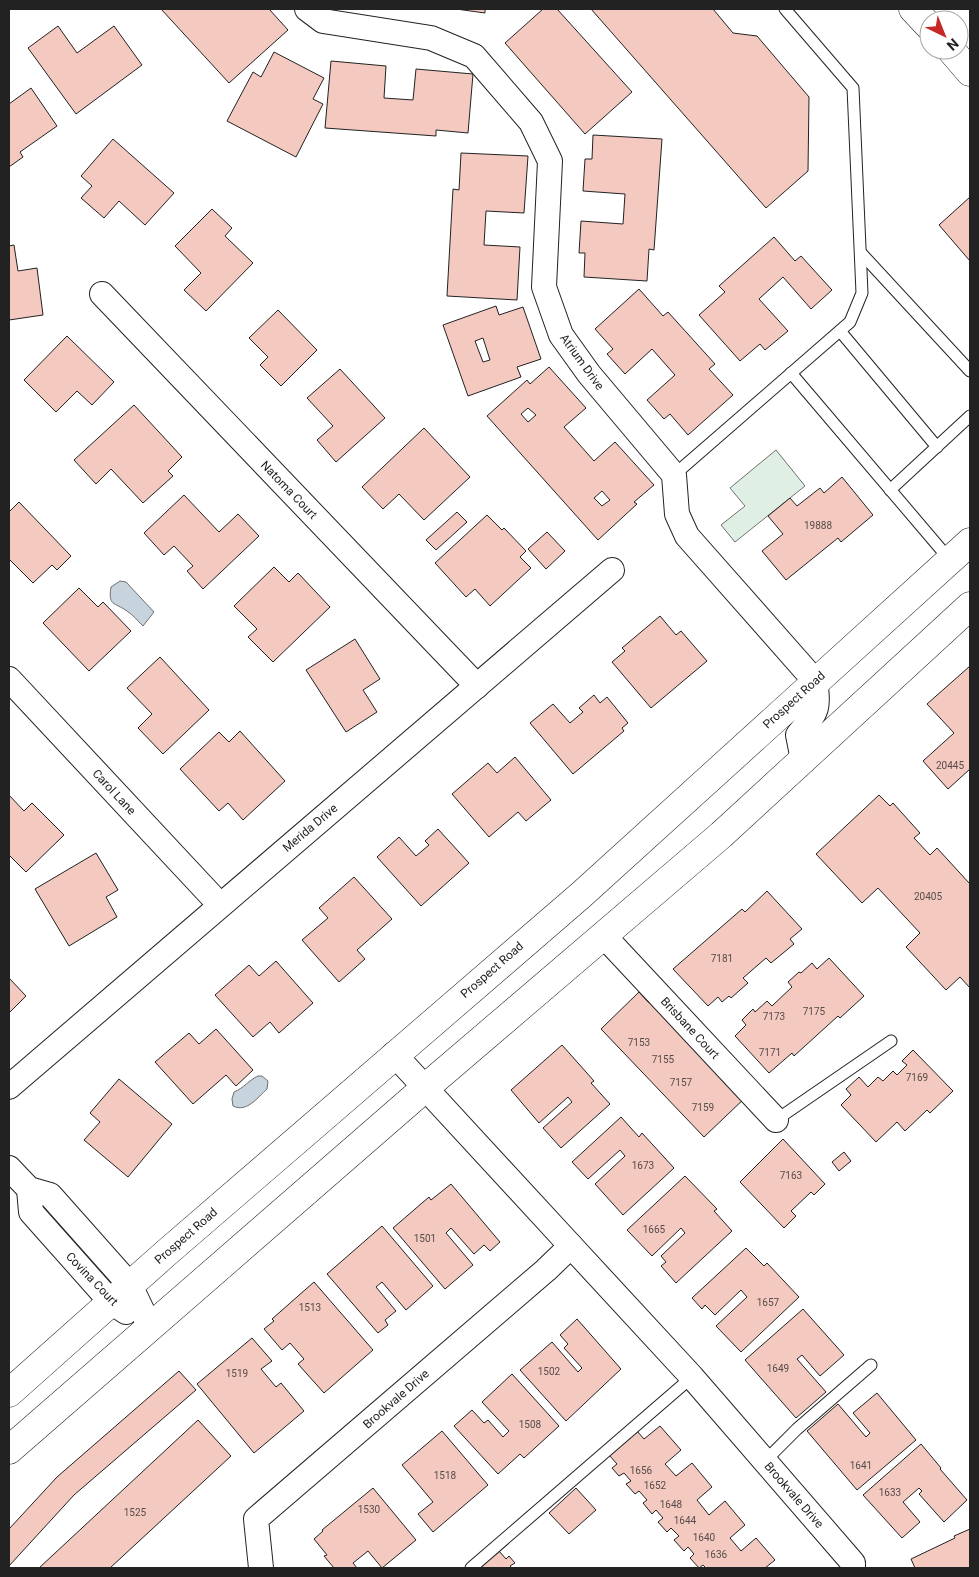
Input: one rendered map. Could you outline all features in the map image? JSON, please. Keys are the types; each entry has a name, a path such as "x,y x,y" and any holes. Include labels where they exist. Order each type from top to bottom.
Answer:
{"main road":[{"path":"960,60 970,72"},
{"name":"Prospect Road","path":"9,1394 120,1293 581,894 970,542"},
{"path":"9,1450 425,1088 721,834 970,606"}],"street":[{"name":"Atrium Drive","path":"307,9 323,21 431,38 474,56 531,122 550,161 544,287 561,335 589,374 674,475"},
{"name":"Natoma Court","path":"102,294 477,686"},
{"path":"674,475 677,514 687,536 815,681 818,700 815,714 798,735 803,760"},
{"name":"Merida Drive","path":"9,1087 612,570"},
{"name":"Carol Lane","path":"9,679 220,905"},
{"name":"Brisbane Court","path":"604,936 776,1120"},
{"name":"Brookvale Drive","path":"394,1054 692,1377 853,1563 853,1568"},
{"name":"Covina Court","path":"9,1168 29,1190 50,1195 120,1293 150,1327"},
{"name":"Brookvale Drive","path":"261,1568 256,1519 546,1270 571,1246"}],"lane":[{"path":"674,475 850,322 862,293 853,88 785,9"},
{"path":"861,253 970,371"},
{"path":"840,330 937,446"},
{"path":"791,373 950,560"},
{"path":"890,490 970,416"},
{"path":"776,1120 891,1041"},
{"path":"765,1461 797,1429 871,1365"},
{"path":"471,1568 692,1377"}],"green space":[{"path":"776,450 805,486 735,542 721,525 745,506 730,488"}],"shaded area":[{"path":"120,581 126,582 154,612 143,626 129,613 111,601 111,587"},
{"path":"258,1076 262,1076 268,1081 267,1089 248,1106 238,1108 233,1106 234,1092"}],"building":[{"path":"161,9 269,9 288,30 229,83"},
{"path":"456,9 485,9 485,13"},
{"path":"543,9 557,9 632,92 585,134 505,43"},
{"path":"591,9 713,9 733,33 757,36 809,97 808,171 766,208"},
{"path":"58,26 77,53 114,26 142,65 76,114 28,48"},
{"path":"274,52 324,78 313,99 323,104 296,157 227,121 253,72 261,77"},
{"path":"331,61 386,66 384,98 413,100 416,69 473,74 468,133 436,130 436,136 325,128"},
{"path":"31,88 57,126 20,152 23,157 9,167 9,104"},
{"path":"593,135 662,139 654,250 649,249 647,281 584,277 585,253 579,253 581,221 623,224 625,194 583,191 585,159 592,159"},
{"path":"113,139 174,193 145,225 119,201 104,218 81,198 92,186 81,176"},
{"path":"461,153 528,156 524,213 486,211 484,245 520,247 517,300 447,296 453,189 459,190"},
{"path":"970,197 970,261 939,225"},
{"path":"212,209 232,228 225,236 253,263 206,311 184,290 201,273 175,246"},
{"path":"774,237 795,261 801,256 832,290 811,309 783,277 759,299 788,331 765,350 760,344 740,361 699,315 725,292 719,286"},
{"path":"14,245 18,271 37,268 43,315 9,320 9,246"},
{"path":"639,289 663,316 668,312 715,364 709,369 733,395 688,435 670,414 664,419 647,400 675,375 652,349 625,374 607,354 613,349 595,329"},
{"path":"496,306 499,315 523,307 541,359 517,367 521,377 468,396 443,325","holes":["483,338 490,360 483,362 475,341"]},
{"path":"278,310 317,350 281,386 260,365 268,357 249,338"},
{"path":"67,336 114,382 92,405 77,391 56,412 24,380"},
{"path":"549,367 586,408 564,427 594,461 615,442 654,485 634,502 637,504 598,540 487,416 527,380 530,384","holes":["528,408 536,415 528,422 521,414","602,491 610,500 602,506 594,498"]},
{"path":"340,369 385,418 336,462 317,440 333,426 307,398"},
{"path":"134,405 182,457 168,471 173,476 143,503 111,469 96,484 74,460"},
{"path":"424,428 470,477 424,520 399,494 383,509 362,487"},
{"path":"842,477 873,515 841,542 838,538 786,580 762,551 783,534 768,516 790,498 797,506 820,488 824,493"},
{"path":"184,495 219,532 238,514 259,536 203,589 187,571 193,566 174,546 164,555 144,533"},
{"path":"19,502 71,556 57,570 52,565 33,583 9,559 9,512"},
{"path":"457,512 467,522 436,550 426,540"},
{"path":"487,515 502,530 504,528 526,551 520,557 531,568 490,606 475,589 466,597 435,563"},
{"path":"547,532 565,551 546,569 528,549"},
{"path":"274,567 289,582 298,573 330,607 273,662 248,637 257,629 234,606"},
{"path":"79,588 98,607 103,602 131,631 89,671 43,623"},
{"path":"660,616 676,635 681,631 707,661 651,708 612,662 625,651 622,648"},
{"path":"355,639 380,679 363,690 377,712 346,732 306,670"},
{"path":"160,657 209,710 163,754 138,728 152,714 127,688"},
{"path":"970,666 970,769 948,789 923,761 954,733 927,704"},
{"path":"594,695 600,703 607,697 628,723 622,728 624,731 573,774 530,723 553,704 570,723 583,712 579,708"},
{"path":"240,731 285,781 243,820 228,803 219,811 180,769 219,732 229,742"},
{"path":"515,757 551,800 526,821 518,812 489,837 452,794 488,763 497,773"},
{"path":"9,795 24,811 32,803 64,835 26,872 9,855"},
{"path":"879,795 890,806 893,803 920,833 914,838 930,855 937,848 970,884 970,988 960,977 946,990 906,947 920,933 878,888 862,903 816,854"},
{"path":"438,829 469,863 421,906 377,857 399,837 416,856 429,845 425,841"},
{"path":"96,853 118,890 106,897 117,917 69,946 35,889"},
{"path":"354,877 392,919 357,950 365,959 339,982 302,940 328,918 319,908"},
{"path":"767,891 802,929 790,939 794,944 771,963 766,958 743,978 748,983 731,998 729,996 722,1002 718,997 708,1006 673,969 742,909 745,912"},
{"path":"829,958 864,996 840,1018 838,1016 794,1056 792,1053 769,1073 735,1036 746,1025 742,1020 753,1009 755,1012 767,1001 772,1006 792,987 788,982 799,972 801,973 812,963 817,969"},
{"path":"276,961 313,1003 279,1033 270,1022 253,1037 215,995 249,965 259,976"},
{"path":"9,978 26,996 9,1013"},
{"path":"639,992 649,1003 654,998 677,1022 672,1026 690,1045 717,1066 713,1070 731,1090 736,1085 747,1096 704,1137 601,1029"},
{"path":"216,1029 253,1070 236,1086 226,1075 193,1104 155,1062 189,1033 199,1044"},
{"path":"562,1045 594,1081 591,1083 610,1104 561,1148 543,1128 572,1102 568,1097 539,1123 511,1090"},
{"path":"913,1050 953,1091 930,1113 927,1110 905,1131 897,1122 876,1142 841,1105 851,1095 846,1089 859,1077 868,1087 878,1077 883,1081 893,1071 897,1075 907,1065 902,1061"},
{"path":"119,1079 172,1124 128,1177 84,1140 100,1122 90,1113"},
{"path":"621,1117 639,1137 642,1133 674,1168 623,1215 595,1184 625,1156 620,1150 588,1179 572,1162"},
{"path":"783,1139 825,1184 814,1195 811,1192 791,1211 796,1216 784,1228 740,1182"},
{"path":"844,1152 851,1161 839,1171 832,1162"},
{"path":"685,1176 717,1209 714,1211 732,1231 676,1283 661,1266 666,1262 661,1256 685,1233 681,1228 652,1256 627,1230"},
{"path":"451,1184 500,1242 490,1251 484,1245 474,1254 451,1228 446,1233 473,1265 445,1289 393,1228 429,1197 431,1200"},
{"path":"382,1226 433,1286 406,1310 382,1282 376,1287 396,1311 385,1320 388,1325 378,1333 327,1274"},
{"path":"746,1248 764,1266 767,1263 799,1297 741,1352 716,1326 747,1297 741,1290 715,1315 705,1305 702,1309 692,1298"},
{"path":"314,1282 373,1350 324,1393 298,1364 304,1359 290,1343 282,1350 264,1329 274,1321 272,1319"},
{"path":"803,1309 844,1355 820,1376 802,1355 797,1359 826,1392 796,1418 745,1360"},
{"path":"577,1319 621,1369 566,1421 520,1370 552,1342 578,1372 582,1368 564,1348 568,1344 560,1335"},
{"path":"252,1338 272,1361 261,1369 276,1387 281,1383 304,1411 254,1453 197,1384"},
{"path":"179,1371 196,1390 74,1495 9,1566 9,1529 57,1477"},
{"path":"512,1374 559,1426 524,1458 520,1454 498,1474 454,1426 472,1410 484,1423 488,1420 503,1437 509,1431 482,1402"},
{"path":"877,1393 916,1440 857,1490 807,1431 838,1404 866,1437 870,1433 853,1413"},
{"path":"198,1420 231,1456 110,1568 39,1568"},
{"path":"660,1426 681,1450 665,1464 676,1476 692,1463 712,1487 697,1500 709,1515 725,1501 745,1525 730,1538 741,1551 756,1538 775,1560 765,1568 706,1568 703,1565 699,1568 690,1558 694,1554 688,1547 684,1551 674,1540 679,1536 671,1528 667,1532 658,1522 663,1518 656,1510 652,1514 643,1503 647,1500 639,1491 635,1494 626,1484 631,1481 624,1473 619,1476 612,1468 617,1464 609,1455 637,1431 644,1439"},
{"path":"442,1431 488,1485 433,1532 418,1514 433,1502 402,1465"},
{"path":"921,1444 967,1500 944,1522 919,1494 922,1491 919,1488 903,1502 920,1522 902,1538 863,1495"},
{"path":"373,1488 416,1540 382,1568 368,1551 353,1563 357,1568 334,1568 324,1556 327,1555 314,1539 322,1530"},
{"path":"576,1488 596,1510 569,1534 549,1513"},
{"path":"970,1529 970,1568 915,1568 911,1559"},
{"path":"499,1551 506,1559 509,1556 515,1563 510,1566 512,1568 480,1568"}]}
